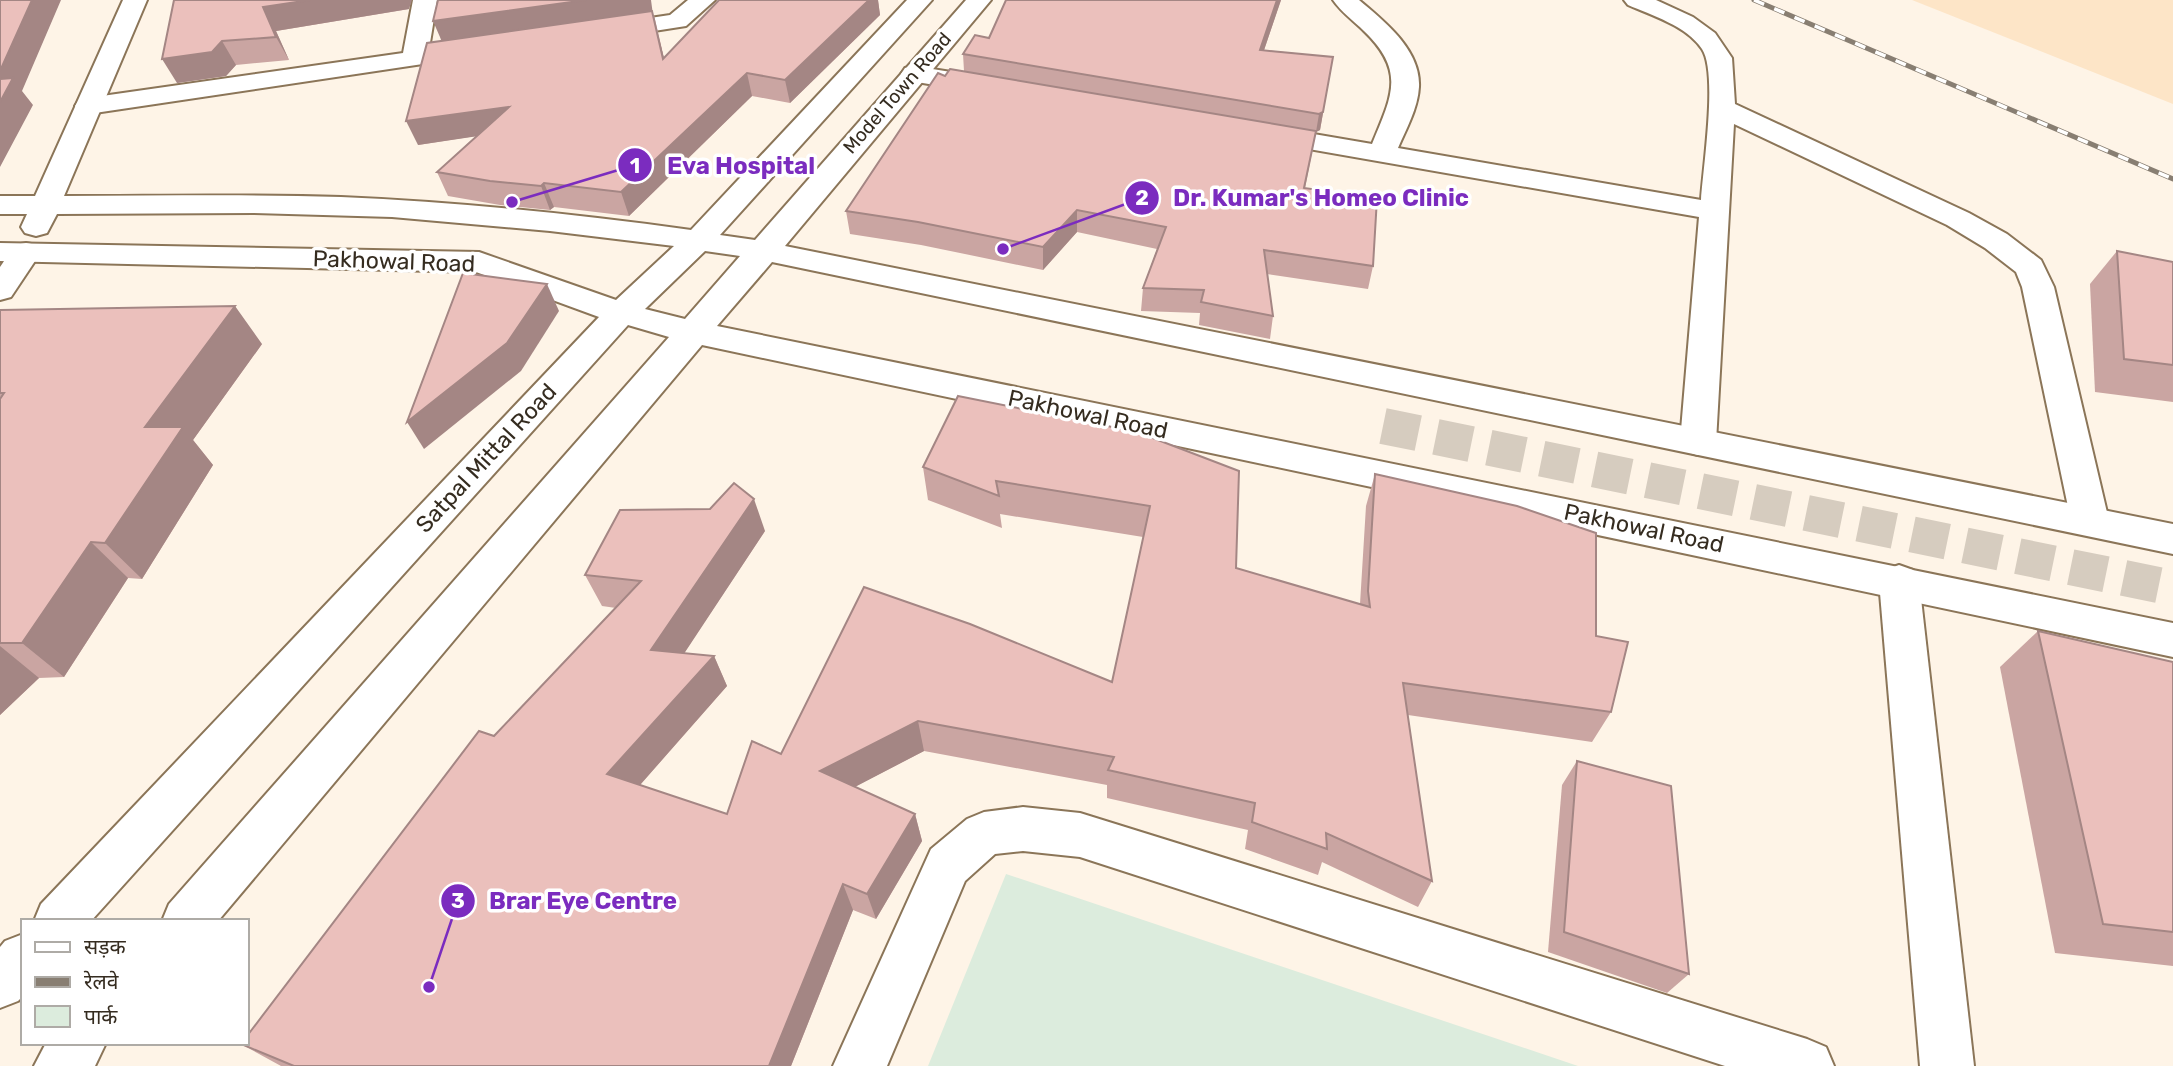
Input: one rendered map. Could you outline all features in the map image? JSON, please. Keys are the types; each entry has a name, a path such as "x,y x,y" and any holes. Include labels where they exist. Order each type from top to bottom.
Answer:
{"street":[{"path":"0,290 13,252 45,205 135,0"},
{"path":"415,58 425,0"},
{"path":"581,35 675,11 703,0"},
{"name":"Satpal Mittal Road","path":"60,919 621,313 698,241 920,0"},
{"name":"Model Town Road","path":"692,332 760,250 979,0"},
{"path":"1345,0 1376,30 1405,67 1406,88 1382,153"},
{"path":"1636,0 1693,28 1710,42 1719,57 1722,108 1698,442"},
{"path":"88,106 498,46"},
{"path":"914,74 1010,90"},
{"path":"1722,108 1958,219 1996,241 2030,267 2038,287 2090,521"},
{"path":"1230,128 1714,211"},
{"path":"0,205 351,207 521,218 760,250 2173,538"},
{"name":"Pakhowal Road","path":"13,252 479,262 621,313 692,332 2173,640"},
{"path":"188,919 692,332"},
{"path":"1899,581 1947,1066"},
{"path":"860,1066 930,899 948,865 984,834 1023,829 1080,835 1807,1066"},
{"path":"0,983 21,961"},
{"path":"61,1066 78,1045"}],"shaded area":[{"path":"1912,0 2173,0 2173,104"}],"green space":[{"path":"1006,874 1578,1066 928,1066"}],"building":[{"path":"0,0 32,0 0,71"},
{"path":"174,0 310,0 263,7 276,37 222,41 212,52 162,59"},
{"path":"438,0 586,0 433,21"},
{"path":"719,0 869,0 785,80 747,73 621,192 544,183 541,186 490,181 437,172 509,107 406,121 427,43 652,11 663,59"},
{"path":"1006,0 1277,0 1260,50 1333,57 1323,112 1319,114 963,54 975,35 989,38"},
{"path":"950,69 1316,131 1304,188 1377,198 1373,266 1264,250 1273,316 1201,302 1204,290 1143,288 1166,227 1077,210 1043,247 918,222 846,211 938,73 945,76"},
{"path":"13,78 0,102 0,79"},
{"path":"2117,251 2173,262 2173,365 2124,359"},
{"path":"463,273 547,284 507,343 407,422"},
{"path":"235,306 145,427 183,427 105,543 91,542 22,643 0,643 0,399 4,393 0,393 0,310"},
{"path":"958,396 1137,432 1239,471 1236,568 1370,607 1368,591 1375,474 1517,506 1596,533 1596,636 1628,642 1611,712 1403,683 1432,881 1326,833 1327,849 1252,822 1255,803 1108,770 1114,757 918,721 820,771 915,814 867,894 843,884 769,1066 294,1066 243,1045 248,1045 248,1035 479,731 494,736 641,581 585,575 620,510 710,509 734,483 754,499 651,650 714,656 607,774 727,814 752,741 781,754 864,587 970,624 1112,682 1150,506 996,481 999,496 923,467"},
{"path":"2038,631 2173,662 2173,932 2103,924"},
{"path":"1577,761 1671,786 1689,974 1564,932"}],"tunnel":[{"path":"1383,426 2173,588"}],"railway":[{"path":"1754,0 2173,179"}],"place":[{"name":"Eva Hospital","path":"512,202"},
{"name":"Dr. Kumar's Homeo Clinic","path":"1003,249"},
{"name":"Brar Eye Centre","path":"429,987"}]}
